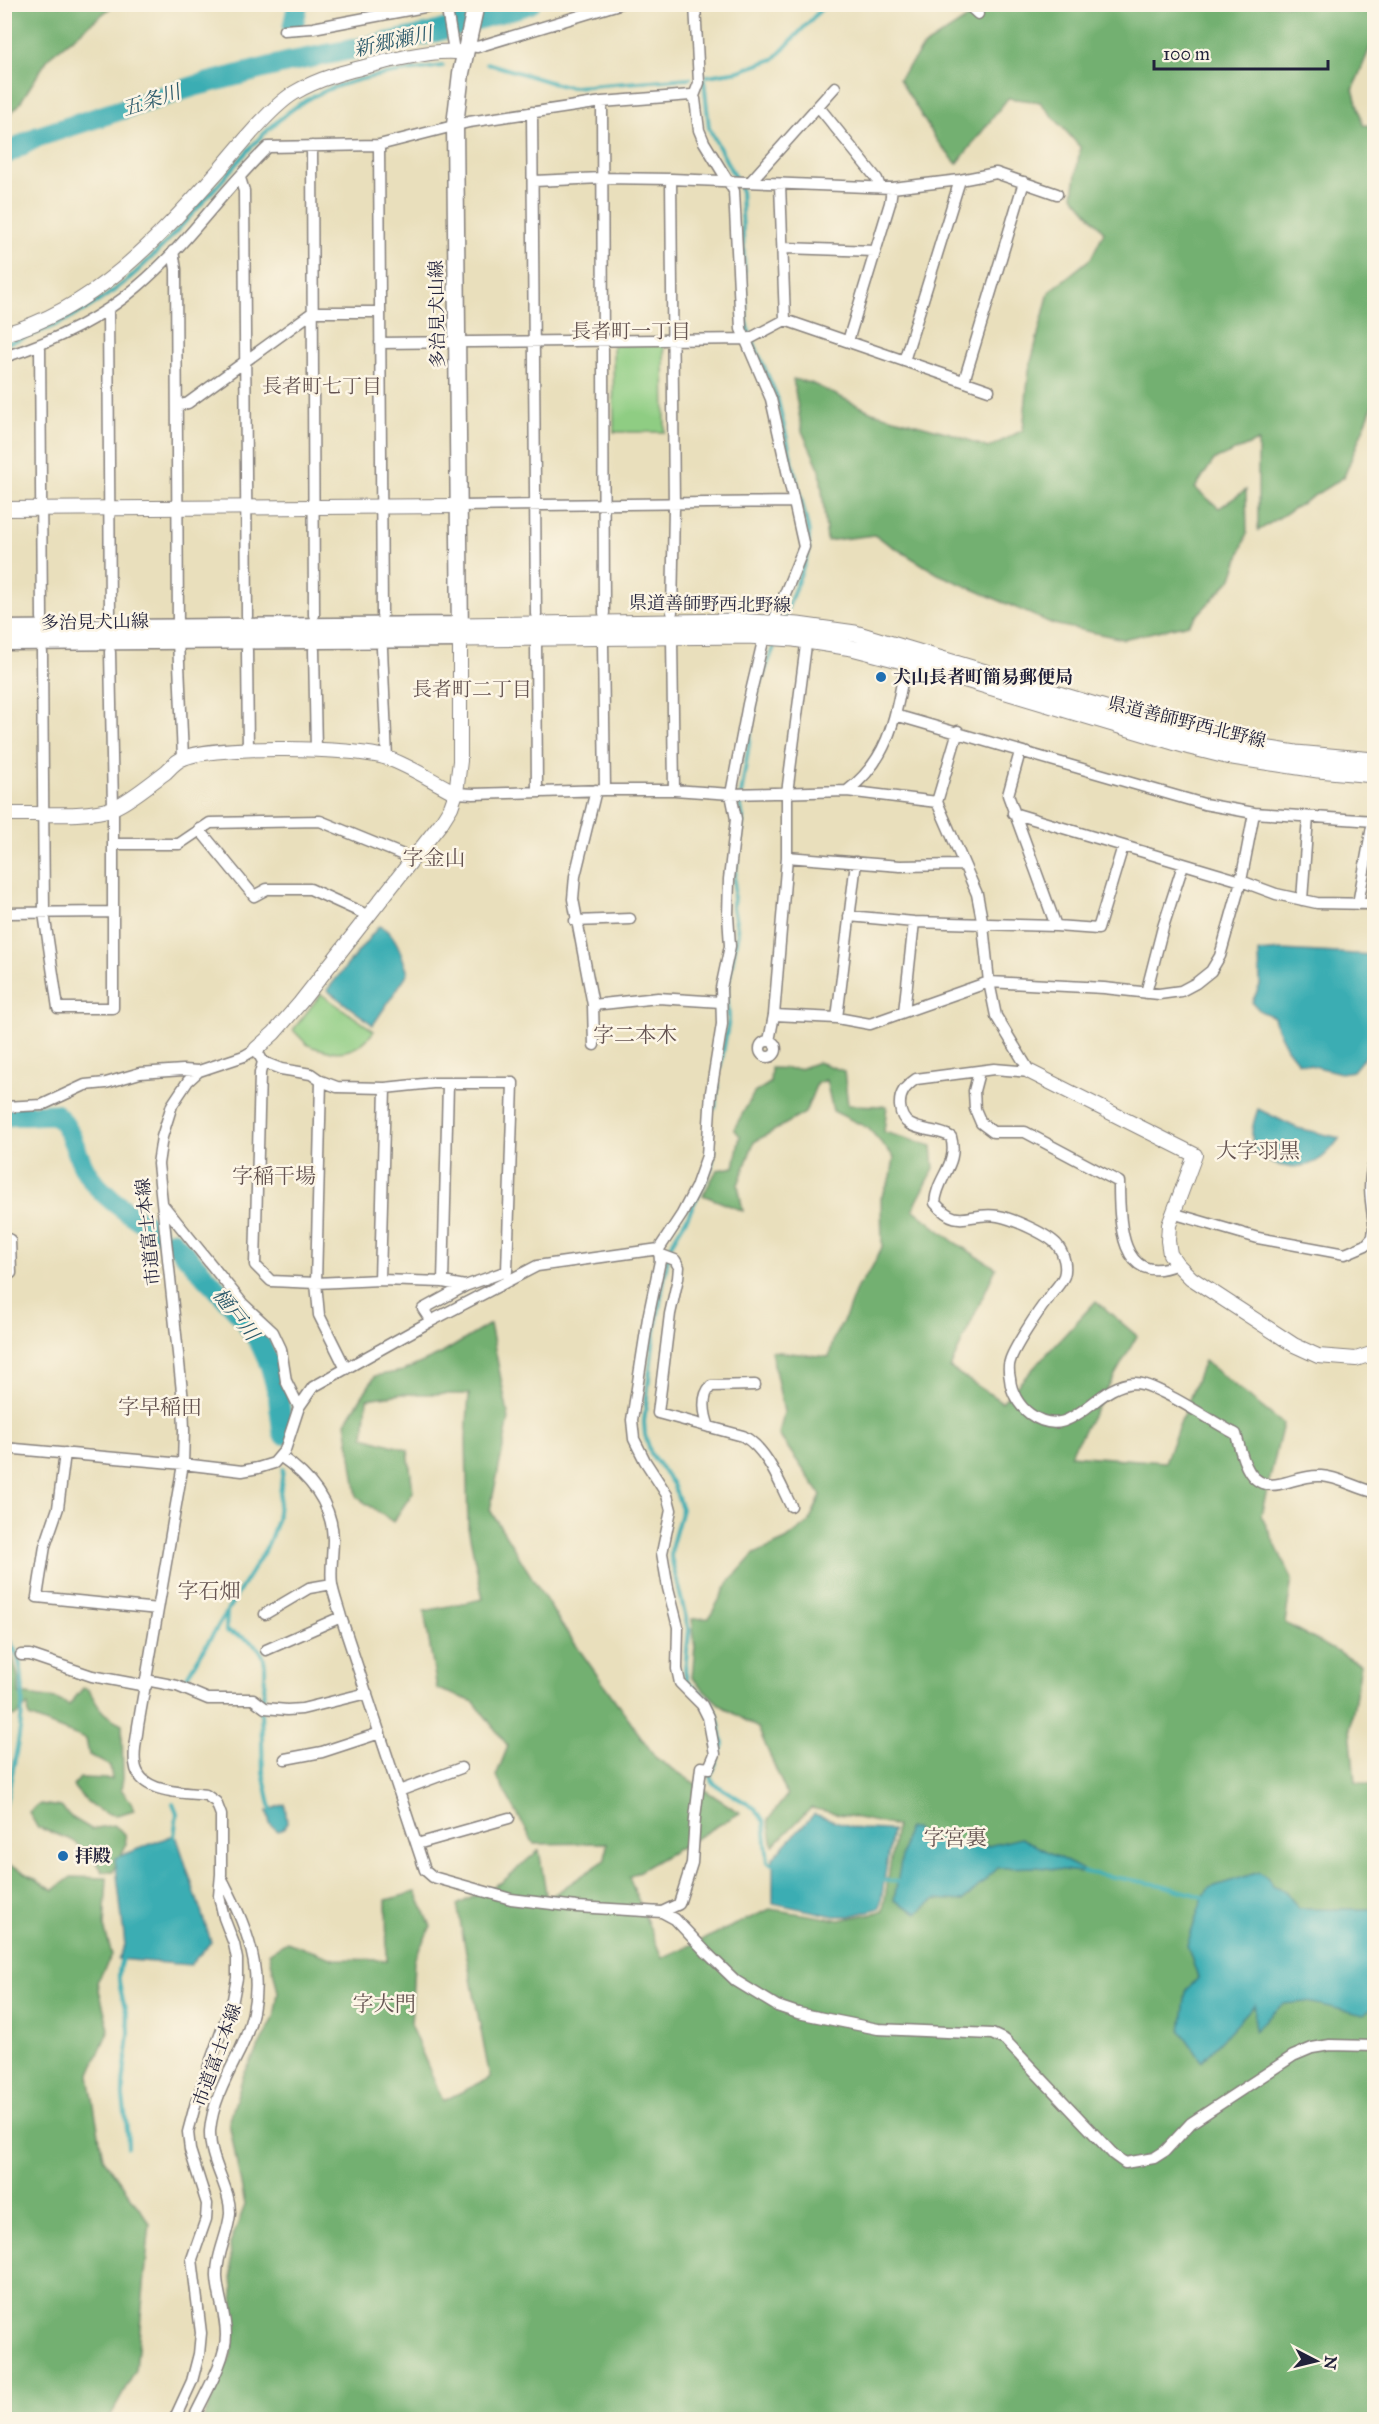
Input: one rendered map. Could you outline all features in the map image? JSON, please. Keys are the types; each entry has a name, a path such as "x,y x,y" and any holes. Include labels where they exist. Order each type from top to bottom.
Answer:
{"main road":[{"name":"多治見犬山線","path":"4,629 178,634 460,632 455,125 459,47 476,4"},
{"name":"県道善師野西北野線","path":"460,632 740,621 776,631"},
{"name":"県道善師野西北野線","path":"460,632 536,639 672,638 776,631 855,633 908,655 1208,752 1318,770 1374,775"},
{"name":"多治見犬山線","path":"4,642 178,634"},
{"name":"県道善師野西北野線","path":"908,655 1224,742 1296,753 1374,760"}],"street":[{"path":"4,334 22,329 65,309 118,275 293,93 352,70 459,47 477,46 619,4"},
{"path":"695,4 699,83 694,96 699,130 704,142 738,181"},
{"path":"967,4 978,14"},
{"path":"284,30 313,28 393,9 444,8 459,47"},
{"path":"662,1912 679,1904 692,1863 702,1767 709,1768 715,1754 708,1717 702,1705 680,1683 677,1669 678,1627 662,1553 671,1510 667,1495 634,1440 632,1420 659,1251 696,1187 706,1156 711,1092 722,1024 721,988 730,946 729,879 736,819 731,794 748,704 776,631 804,547 771,399 750,337 741,329 734,191 738,181 818,106 835,87"},
{"path":"4,357 40,346 108,309 138,287 268,147 379,145 455,125 532,112 682,94 694,96"},
{"path":"602,102 604,613"},
{"path":"818,106 877,179 880,188"},
{"path":"532,112 536,614"},
{"path":"379,145 382,615"},
{"path":"312,146 314,615"},
{"path":"534,181 671,178 892,188 996,173 1057,194"},
{"path":"240,178 244,191 247,615"},
{"path":"671,178 674,504 672,612"},
{"path":"904,361 960,180"},
{"path":"964,381 1024,182"},
{"path":"780,183 785,320"},
{"path":"848,341 890,203 892,188"},
{"path":"784,248 875,251"},
{"path":"173,251 176,269 178,634 183,758"},
{"path":"108,309 110,617"},
{"path":"177,405 188,403 313,312 380,312"},
{"path":"380,344 750,337 785,320 989,390"},
{"path":"40,346 42,618"},
{"path":"4,509 794,502"},
{"name":"市道富士本線","path":"174,2420 192,2381 199,2354 201,2333 192,2259 206,2219 207,2204 190,2150 188,2132 196,2102 233,1999 237,1978 237,1959 219,1896 221,1815 216,1802 206,1795 149,1785 137,1774 134,1757 183,1464 183,1401 159,1164 165,1120 179,1093 199,1071 243,1056 274,1033 441,823 451,807 456,793 460,760 460,632"},
{"path":"672,638 674,790"},
{"path":"536,639 537,792"},
{"path":"594,1045 593,1005 575,921 573,899 575,876 600,790 603,644"},
{"path":"769,1041 774,1015 787,856 787,793 806,645"},
{"path":"382,649 387,758"},
{"path":"314,650 316,750"},
{"path":"247,651 248,750"},
{"path":"42,652 44,913 58,1008 113,1008 110,652"},
{"path":"847,791 861,780 888,740 908,655"},
{"path":"895,715 1204,804 1254,813 1374,821 1358,904"},
{"path":"958,732 937,802 977,894 996,1016 1030,1072"},
{"path":"4,814 87,813 113,808 183,758 206,753 248,750 316,750 361,753 387,758 456,793 674,790 750,794 814,790 847,791 937,802"},
{"path":"1020,752 1008,795 1056,926"},
{"path":"1013,813 1241,881 1276,894 1317,903 1374,904"},
{"path":"774,1015 837,1018 870,1024 989,982 1104,988 1159,994 1180,992 1211,971 1225,942 1241,881 1254,813"},
{"path":"1302,900 1308,817"},
{"path":"113,844 179,844 210,823 320,821 412,859"},
{"path":"199,829 254,896 267,889 310,890 367,915"},
{"path":"849,916 914,922 1098,929 1123,846"},
{"path":"787,856 900,866 963,865"},
{"path":"837,1018 856,862"},
{"path":"1146,993 1163,927 1183,865"},
{"path":"4,913 113,912"},
{"path":"575,921 630,919"},
{"path":"904,1012 914,922"},
{"path":"593,1005 658,999 721,1002"},
{"path":"256,1048 263,1062 260,1073 255,1265 271,1281 316,1283 380,1280 443,1282 465,1286"},
{"path":"263,1062 281,1069 311,1074 337,1087 385,1088 513,1083 507,1271 465,1286 423,1309 431,1321"},
{"path":"1374,1353 1356,1359 1318,1356 1294,1345 1191,1278 1177,1264 1170,1254 1168,1241 1172,1214 1195,1155 1030,1072 994,1069 916,1079 907,1086 900,1097 900,1109 904,1119 912,1127 933,1130 951,1137 954,1149 953,1161 936,1192 935,1203 945,1215 954,1219 997,1215 1016,1222 1058,1245 1065,1261 1064,1276 1040,1309 1010,1360 1011,1387 1024,1409 1037,1419 1054,1423 1071,1420 1115,1387 1136,1383 1173,1398 1236,1434 1245,1466 1256,1480 1268,1484 1279,1484 1305,1476 1323,1476 1374,1492"},
{"path":"4,1107 42,1105 85,1085 106,1083 140,1073 199,1071"},
{"path":"979,1072 974,1091 975,1109 981,1123 993,1132 1025,1132 1119,1182 1119,1209 1123,1236 1130,1258 1145,1268 1162,1271 1177,1264"},
{"path":"321,1081 316,1283 319,1315 346,1369"},
{"path":"443,1282 448,1084"},
{"path":"380,1280 385,1088"},
{"path":"1172,1214 1258,1238 1345,1254 1366,1245 1373,1237 1370,1178 1374,1163"},
{"path":"163,1204 243,1304 273,1332 281,1349 286,1381 299,1407"},
{"path":"4,1237 10,1240 11,1273 4,1276"},
{"path":"4,1448 242,1471 273,1463 285,1450 299,1407 314,1387 431,1321 537,1266 659,1251 675,1260 679,1267 670,1314 658,1413 743,1436 753,1441 774,1472 791,1506"},
{"path":"709,1427 704,1406 707,1389 711,1386 755,1385"},
{"path":"65,1453 58,1508 45,1546 37,1597 158,1609"},
{"path":"280,1456 302,1471 314,1486 325,1507 332,1527 332,1584 341,1617 425,1870 433,1877 511,1899 662,1912 675,1919 736,1981 777,2006 798,2013 878,2029 984,2033 1005,2040 1113,2155 1125,2163 1154,2158 1165,2151 1191,2123 1293,2056 1312,2048 1329,2045 1374,2046"},
{"path":"266,1614 309,1588 332,1584"},
{"path":"266,1650 341,1617"},
{"path":"21,1655 30,1655 92,1676 177,1686 208,1699 258,1700 265,1708 287,1710 367,1693"},
{"path":"285,1759 322,1752 380,1733"},
{"path":"399,1791 460,1768"},
{"path":"417,1844 509,1818"},
{"name":"市道富士本線","path":"193,2420 224,2353 226,2338 217,2276 220,2251 230,2214 224,2188 212,2156 210,2128 220,2094 249,2027 255,2007 257,1971 253,1950 221,1877"}],"green space":[{"path":"5,4 114,5 49,57 18,106 5,118"},
{"path":"988,5 1374,5 1374,38 1353,89 1363,125 1374,126 1374,346 1372,348 1374,402 1344,477 1258,531 1258,441 1214,460 1195,488 1219,508 1246,490 1247,533 1232,578 1189,624 1123,639 1053,624 938,574 874,535 827,541 820,470 802,431 793,379 811,383 872,412 953,434 988,448 1023,430 1029,370 1049,292 1091,258 1104,232 1073,195 1080,147 1040,102 1008,98 957,164 937,141 899,79 924,46"},
{"path":"664,344 665,432 614,432 613,345"},
{"path":"321,994 374,1031 369,1038 350,1050 336,1052 308,1045 293,1030"},
{"path":"818,1062 844,1071 848,1105 887,1106 884,1132 932,1146 934,1169 913,1209 954,1242 996,1268 950,1368 1002,1402 1096,1301 1137,1336 1070,1455 1165,1462 1204,1361 1283,1424 1261,1515 1292,1579 1285,1623 1361,1665 1350,1728 1355,1782 1374,1786 1374,2419 203,2420 231,2355 235,2323 230,2244 245,2205 229,2123 243,2076 274,2018 278,1992 269,1952 287,1942 334,1959 387,1960 386,1900 416,1892 431,1926 414,1960 411,2027 443,2101 490,2078 457,1905 502,1882 539,1850 547,1899 605,1860 607,1843 534,1844 496,1776 508,1746 474,1702 437,1689 424,1611 483,1599 468,1528 466,1438 469,1394 402,1394 367,1399 364,1437 408,1450 413,1492 393,1522 357,1497 346,1422 375,1376 403,1371 441,1354 490,1324 509,1419 490,1510 561,1624 656,1758 740,1813 629,1877 662,1958 770,1909 840,1920 883,1911 896,1826 811,1808 773,1846 768,1820 787,1795 758,1728 720,1705 692,1678 695,1645 692,1619 709,1618 729,1582 754,1554 786,1540 809,1522 821,1495 779,1435 784,1412 771,1351 829,1357 834,1337 846,1316 857,1287 871,1269 882,1247 881,1198 891,1177 894,1157 868,1128 833,1111 826,1080 817,1083 805,1113 754,1142 738,1185 743,1211 703,1195 717,1170 734,1167 740,1136 734,1129 754,1093 770,1083 771,1068 799,1069"},
{"path":"9,1644 19,1680 19,1694 56,1699 69,1705 83,1688 89,1690 99,1707 110,1718 122,1724 123,1778 121,1789 134,1810 115,1815 102,1812 86,1801 73,1786 80,1778 112,1779 110,1766 89,1755 86,1739 29,1717 28,1705 14,1717 5,1714 5,1651"},
{"path":"40,1804 61,1807 71,1817 91,1829 114,1825 125,1834 126,1845 113,1871 103,1872 92,1856 71,1840 37,1827 29,1812"},
{"path":"4,1864 17,1868 54,1890 71,1877 107,1878 104,1927 112,1955 97,1982 109,2029 89,2076 103,2158 150,2223 136,2370 109,2419 5,2419"}],"water":[{"path":"379,926 395,939 408,973 373,1025 327,990"},
{"path":"1282,950 1374,955 1374,1045 1353,1071 1341,1073 1298,1062 1287,1048 1277,1029 1274,1017 1260,1011 1252,1002 1260,985 1259,952"},
{"path":"1258,1109 1297,1128 1340,1138 1326,1155 1311,1164 1290,1167 1269,1162 1260,1156 1254,1147 1252,1130"},
{"path":"285,1804 287,1823 282,1830 278,1831 270,1824 267,1811"},
{"path":"814,1814 859,1829 892,1830 880,1908 850,1916 834,1916 773,1903 773,1858"},
{"path":"907,1828 914,1828 924,1838 988,1846 1021,1838 1089,1873 1036,1867 998,1868 963,1901 936,1899 917,1913 894,1900"},
{"path":"171,1836 177,1838 211,1942 190,1965 118,1959 125,1945 115,1858"},
{"path":"1259,1872 1268,1878 1272,1886 1285,1891 1299,1909 1374,1909 1374,2006 1364,2015 1308,2002 1283,2004 1254,2031 1255,2004 1202,2061 1181,2031 1186,1991 1198,1978 1187,1945 1203,1897 1209,1888"}],"waterway":[{"name":"五条川","path":"293,26 298,4"},
{"name":"五条川","path":"4,155 37,137 195,86 289,62 428,34 530,4"},
{"path":"707,76 739,71 774,59 826,4"},
{"path":"487,63 563,86 575,87 690,78"},
{"path":"4,344 68,319 98,302 125,282 174,234 257,141 300,104 316,95 351,82 443,66"},
{"path":"704,80 709,128 741,189 747,327 777,397 809,533 808,554 783,620"},
{"path":"720,1069 729,1019 727,990 738,932 733,908 743,818 740,802 757,692 776,641"},
{"path":"715,1108 718,1083"},
{"name":"樋戸川","path":"4,1116 55,1114 66,1127 92,1180 118,1205 156,1231"},
{"path":"713,1148 712,1166 688,1216 670,1246 653,1343 644,1422 645,1435 651,1454 673,1484 682,1509 671,1557 689,1631 685,1670 687,1681 710,1701 716,1712 723,1744 711,1775 713,1783 756,1809 764,1822 768,1862 778,1866"},
{"name":"樋戸川","path":"173,1241 240,1314 260,1343 270,1365 278,1394 283,1434"},
{"name":"樋戸川","path":"263,1699 265,1673 263,1655 251,1642 226,1631 227,1611 268,1545 277,1520 283,1469"},
{"path":"177,1681 186,1678 226,1613"},
{"path":"4,1632 18,1657 23,1697 16,1756 4,1811"},
{"name":"樋戸川","path":"261,1709 263,1772 271,1809"},
{"path":"173,1803 177,1813 174,1837"},
{"path":"1084,1872 1161,1885 1203,1897"},
{"path":"880,1880 899,1882"},
{"path":"122,1959 119,1977 129,2032 123,2089 128,2147"}],"place":[{"name":"犬山長者町簡易郵便局","path":"881,677"},
{"name":"拝殿","path":"63,1856"}],"district":[{"name":"長者町一丁目","path":"631,331"},
{"name":"長者町七丁目","path":"322,386"},
{"name":"長者町二丁目","path":"472,689"},
{"name":"字金山","path":"434,858"},
{"name":"字二本木","path":"635,1035"},
{"name":"大字羽黒","path":"1258,1151"},
{"name":"字稲干場","path":"274,1176"},
{"name":"字早稲田","path":"160,1407"},
{"name":"字石畑","path":"209,1591"},
{"name":"字宮裏","path":"955,1838"},
{"name":"字大門","path":"384,2004"}],"water label":[{"name":"新郷瀬川","path":"393,41"}]}
